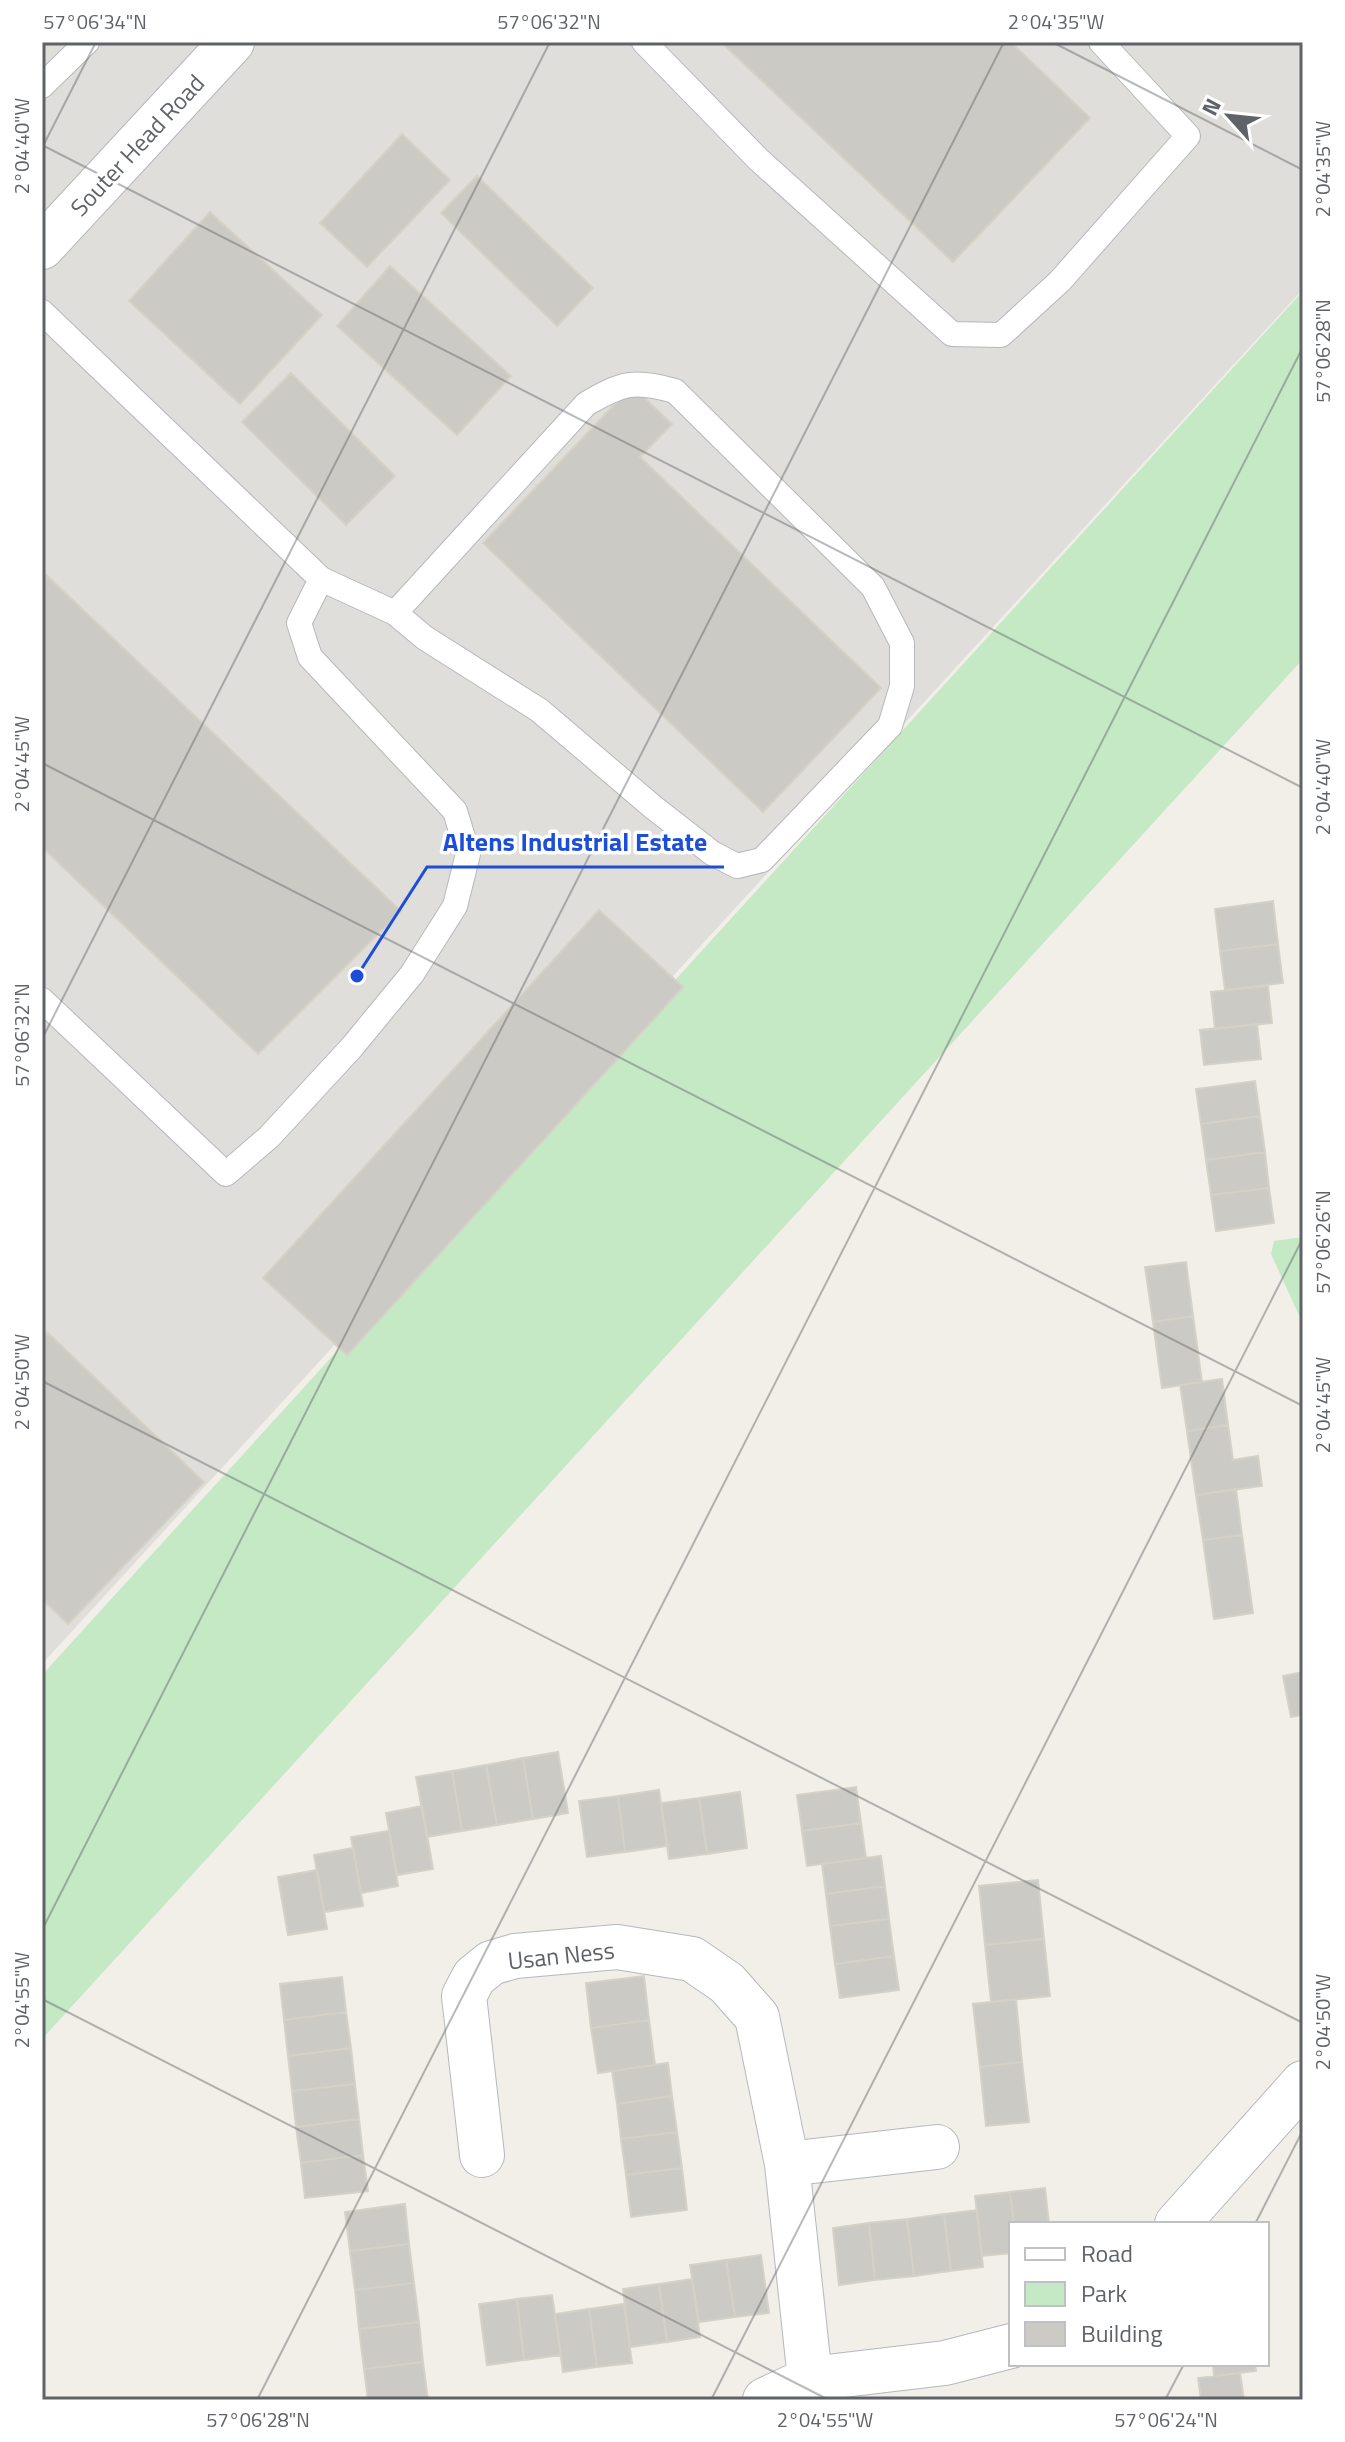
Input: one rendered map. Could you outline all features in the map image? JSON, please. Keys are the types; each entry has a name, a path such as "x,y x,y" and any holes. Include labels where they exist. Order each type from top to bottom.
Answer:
{"street":[{"name":"Souter Head Road","path":"42,247 232,42"},
{"name":"Usan Ness","path":"482,2155 464,1996 474,1977 491,1963 515,1956 617,1947 692,1959 727,1983 757,2017 787,2164 810,2379"},
{"path":"1179,2222 1303,2083"},
{"path":"787,2164 937,2147"},
{"path":"765,2400 810,2379 945,2363 1009,2347"}],"lane":[{"path":"42,86 87,42"},
{"path":"644,42 759,160 952,334 1001,335 1060,281 1188,136 1101,42"},
{"path":"42,312 321,579 395,613 425,638 539,710 653,807 712,853 737,866 762,860 890,726 902,686 902,643 873,587 675,391 646,382 614,387 586,404 395,613"},
{"path":"42,1000 226,1174 269,1137 352,1047 412,974 455,906 468,854 455,811 310,657 299,623 321,579"}],"shaded area":[{"path":"42,42 1303,42 1303,289 42,1664"}],"green space":[{"path":"1303,291 1303,659 42,2039 42,1675"},
{"path":"1303,1237 1303,1324 1271,1254 1274,1241"}],"building":[{"path":"721,42 1011,42 1090,118 953,262"},
{"path":"402,134 450,180 367,267 320,223"},
{"path":"477,176 593,288 557,326 441,213"},
{"path":"210,212 322,315 240,404 129,301"},
{"path":"390,266 511,376 457,435 337,326"},
{"path":"291,373 395,476 346,525 242,422"},
{"path":"632,386 672,424 640,457 881,688 763,812 483,543"},
{"path":"42,571 401,911 258,1054 42,847"},
{"path":"1273,901 1278,944 1220,951 1215,909"},
{"path":"599,910 683,987 347,1355 263,1278"},
{"path":"1278,944 1283,983 1225,990 1220,951"},
{"path":"1268,986 1272,1023 1215,1029 1211,992"},
{"path":"1257,1024 1261,1059 1204,1065 1200,1030"},
{"path":"1255,1081 1260,1116 1201,1124 1196,1089"},
{"path":"1260,1116 1265,1152 1206,1160 1201,1124"},
{"path":"1265,1152 1269,1188 1211,1195 1206,1160"},
{"path":"1269,1188 1274,1223 1216,1231 1211,1195"},
{"path":"1186,1262 1193,1316 1153,1322 1145,1267"},
{"path":"1193,1316 1202,1382 1162,1388 1153,1322"},
{"path":"47,1332 204,1482 68,1624 42,1599 42,1338"},
{"path":"1222,1379 1228,1425 1187,1431 1180,1385"},
{"path":"1228,1425 1233,1460 1258,1456 1262,1486 1196,1495 1187,1431"},
{"path":"1236,1489 1242,1535 1203,1540 1196,1495"},
{"path":"1242,1535 1253,1613 1214,1619 1203,1540"},
{"path":"1303,1672 1303,1715 1291,1717 1283,1676"},
{"path":"558,1752 568,1813 533,1819 523,1758"},
{"path":"523,1758 533,1819 497,1825 486,1765"},
{"path":"486,1765 497,1825 462,1831 452,1771"},
{"path":"452,1771 462,1831 427,1837 416,1777"},
{"path":"856,1787 861,1823 802,1831 797,1795"},
{"path":"659,1790 667,1846 625,1852 618,1796"},
{"path":"740,1792 747,1848 707,1854 699,1798"},
{"path":"618,1796 625,1852 587,1857 579,1801"},
{"path":"699,1798 707,1854 669,1859 661,1803"},
{"path":"422,1806 433,1869 397,1875 386,1813"},
{"path":"861,1823 866,1858 807,1866 802,1831"},
{"path":"389,1831 398,1886 361,1893 351,1837"},
{"path":"353,1848 363,1906 324,1912 314,1855"},
{"path":"881,1856 885,1886 826,1894 822,1864"},
{"path":"317,1870 327,1929 288,1935 278,1877"},
{"path":"1038,1880 1044,1939 985,1945 979,1886"},
{"path":"885,1886 889,1919 830,1926 826,1894"},
{"path":"889,1919 894,1956 835,1964 830,1926"},
{"path":"1044,1939 1050,1996 991,2002 985,1945"},
{"path":"894,1956 899,1990 840,1998 835,1964"},
{"path":"644,1976 649,2020 591,2028 586,1983"},
{"path":"342,1977 346,2012 284,2020 280,1984"},
{"path":"1016,1999 1022,2062 980,2067 973,2004"},
{"path":"346,2012 351,2048 288,2056 284,2020"},
{"path":"649,2020 655,2065 598,2073 591,2028"},
{"path":"351,2048 355,2084 292,2091 288,2056"},
{"path":"1022,2062 1029,2122 986,2126 980,2067"},
{"path":"668,2063 672,2096 617,2104 612,2071"},
{"path":"355,2084 359,2119 296,2127 292,2091"},
{"path":"672,2096 677,2132 621,2139 617,2104"},
{"path":"359,2119 363,2155 301,2163 296,2127"},
{"path":"677,2132 682,2168 626,2175 621,2139"},
{"path":"363,2155 368,2191 305,2198 301,2163"},
{"path":"682,2168 687,2210 631,2217 626,2175"},
{"path":"1045,2188 1049,2222 1014,2222 1010,2192"},
{"path":"1010,2192 1014,2222 1009,2222 1009,2253 982,2256 975,2196"},
{"path":"405,2204 409,2244 350,2251 345,2212"},
{"path":"977,2210 983,2267 951,2271 944,2214"},
{"path":"944,2214 951,2271 914,2276 907,2219"},
{"path":"907,2219 914,2276 875,2280 869,2223"},
{"path":"869,2223 875,2280 839,2285 833,2228"},
{"path":"409,2244 414,2283 355,2290 350,2251"},
{"path":"761,2255 769,2313 735,2317 726,2260"},
{"path":"726,2260 735,2317 699,2322 690,2265"},
{"path":"692,2279 700,2337 667,2342 659,2284"},
{"path":"414,2283 419,2322 359,2329 355,2290"},
{"path":"659,2284 667,2342 630,2347 623,2289"},
{"path":"552,2295 561,2355 524,2360 517,2299"},
{"path":"517,2299 524,2360 487,2365 479,2304"},
{"path":"624,2304 632,2363 597,2367 589,2309"},
{"path":"589,2309 597,2367 563,2372 555,2314"},
{"path":"419,2322 423,2362 364,2369 359,2329"},
{"path":"423,2362 428,2400 368,2400 364,2369"},
{"path":"1213,2366 1255,2366 1256,2371 1214,2376"},
{"path":"1240,2373 1244,2400 1201,2400 1198,2378"}],"place":[{"name":"Altens Industrial Estate","path":"357,976"}]}
